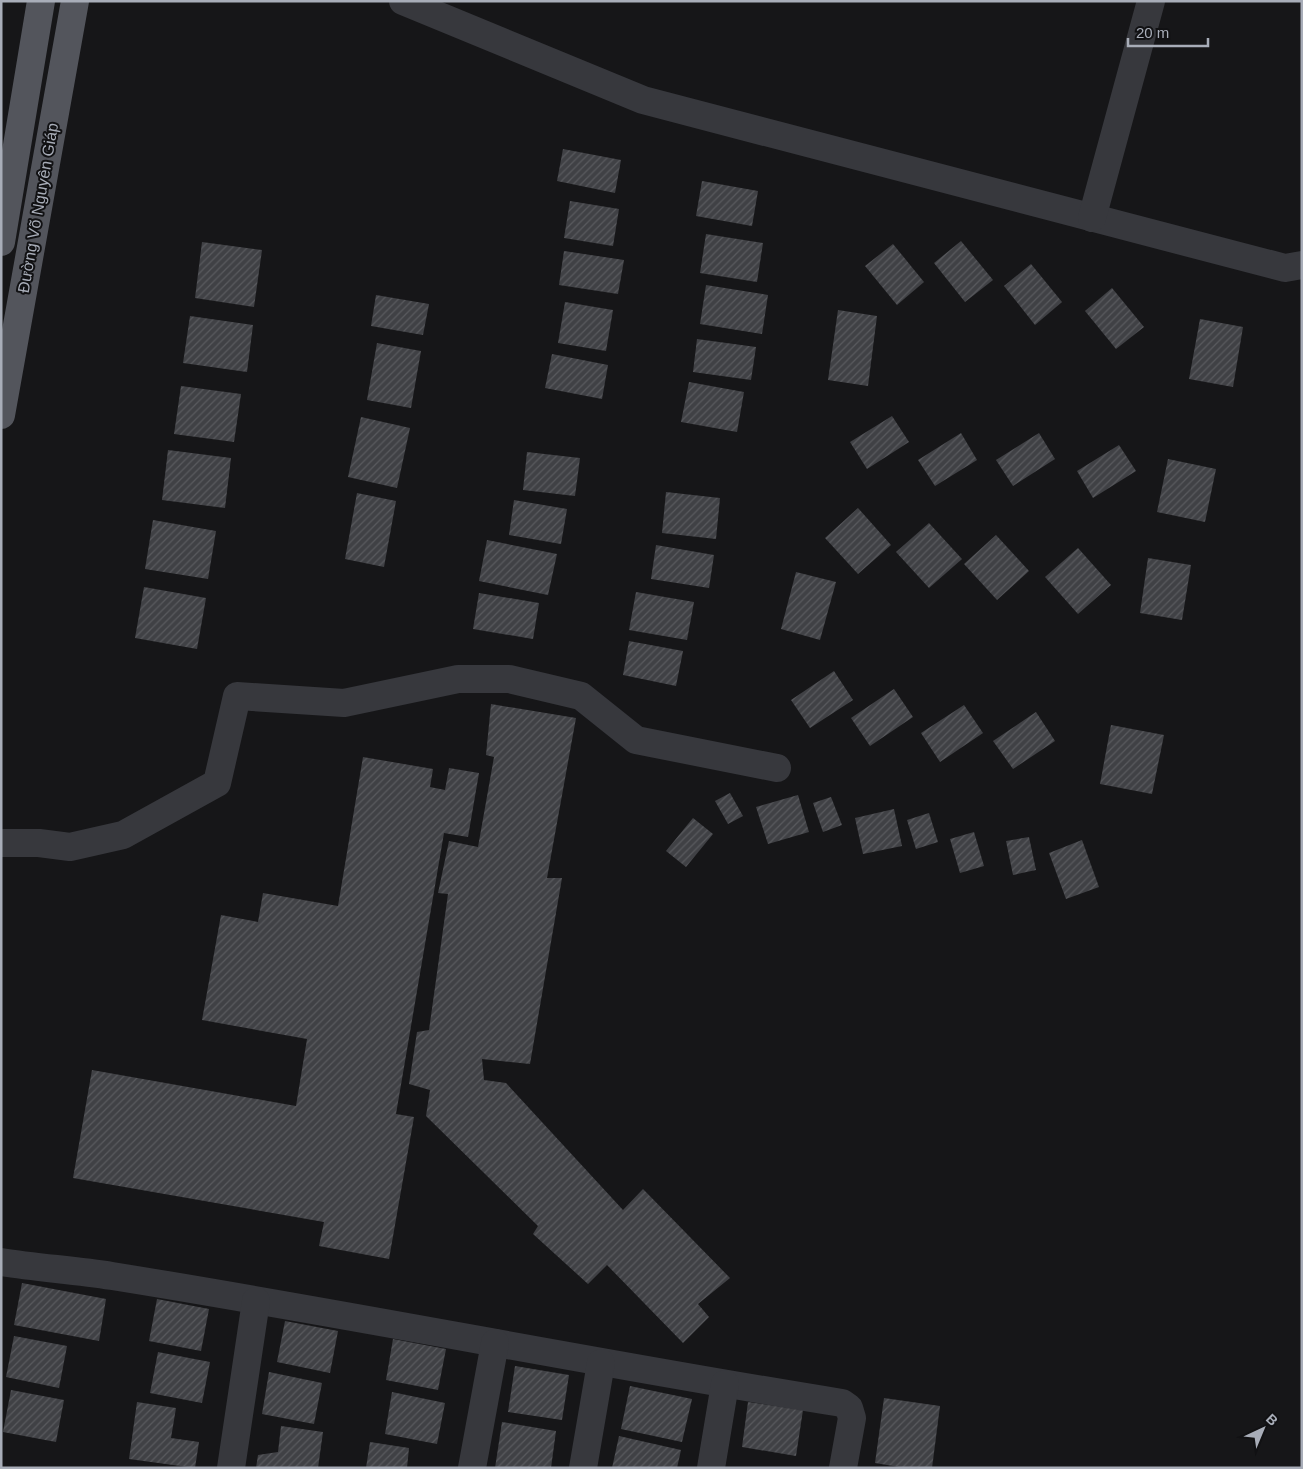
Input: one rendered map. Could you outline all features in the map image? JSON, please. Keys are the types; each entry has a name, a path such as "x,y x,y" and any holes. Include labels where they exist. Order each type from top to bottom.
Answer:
{"main road":[{"name":"Đường Võ Nguyên Giáp","path":"1,242 41,1"},
{"name":"Đường Võ Nguyên Giáp","path":"2,409 75,1"}],"lane":[{"path":"403,1 643,100 1285,268 1302,265"},
{"path":"1092,218 1151,1"},
{"path":"1,843 39,843 70,847 123,834 217,784 237,696 344,703 458,679 509,679 581,696 636,740 777,768"},
{"path":"1,1262 109,1276 601,1363 842,1403 849,1408 852,1418 843,1468"},
{"path":"231,1468 256,1301"},
{"path":"472,1468 495,1343"},
{"path":"583,1468 601,1363"},
{"path":"711,1468 725,1384"}],"building":[{"path":"563,149 621,160 615,193 557,181"},
{"path":"702,181 758,191 752,226 696,216"},
{"path":"570,201 619,209 613,246 564,238"},
{"path":"706,234 763,243 757,282 700,273"},
{"path":"961,241 993,280 965,302 934,263"},
{"path":"202,242 262,250 254,307 195,298"},
{"path":"893,244 924,282 897,305 865,266"},
{"path":"564,251 624,260 618,294 559,285"},
{"path":"1031,264 1062,302 1035,325 1004,286"},
{"path":"706,285 768,295 762,334 700,324"},
{"path":"1112,288 1144,327 1116,349 1085,311"},
{"path":"376,295 429,304 423,335 371,326"},
{"path":"565,302 613,310 606,351 558,343"},
{"path":"838,310 877,316 868,386 828,380"},
{"path":"190,316 253,325 247,372 183,363"},
{"path":"1200,319 1243,327 1233,387 1189,379"},
{"path":"697,339 756,347 751,380 693,372"},
{"path":"377,343 421,351 411,408 367,400"},
{"path":"552,354 608,365 602,399 545,388"},
{"path":"689,382 744,392 737,432 681,422"},
{"path":"181,386 241,394 234,442 174,434"},
{"path":"892,416 909,442 867,469 850,442"},
{"path":"361,417 410,428 397,488 348,477"},
{"path":"961,433 977,460 935,486 918,460"},
{"path":"1039,433 1055,459 1013,486 996,460"},
{"path":"1119,445 1136,471 1093,498 1077,471"},
{"path":"168,450 231,458 225,508 162,500"},
{"path":"527,452 580,458 575,496 523,490"},
{"path":"1168,459 1216,469 1205,522 1157,512"},
{"path":"666,492 720,498 716,539 662,533"},
{"path":"357,493 396,501 384,567 345,559"},
{"path":"514,500 567,509 561,544 509,535"},
{"path":"858,508 891,545 858,574 825,538"},
{"path":"153,520 216,531 208,579 145,569"},
{"path":"929,523 962,559 929,588 896,552"},
{"path":"996,535 1029,571 997,600 964,564"},
{"path":"487,540 557,554 548,595 479,581"},
{"path":"656,545 714,555 709,588 651,579"},
{"path":"1078,548 1111,585 1078,614 1045,577"},
{"path":"1148,558 1191,565 1182,620 1140,613"},
{"path":"796,572 836,582 820,640 781,629"},
{"path":"144,587 206,598 197,649 135,638"},
{"path":"636,592 694,602 687,640 629,630"},
{"path":"479,593 539,603 533,639 473,629"},
{"path":"629,641 683,651 676,686 623,675"},
{"path":"834,671 853,700 810,728 791,700"},
{"path":"894,689 913,717 870,746 851,718"},
{"path":"491,704 576,718 547,878 562,878 530,1064 482,1059 484,1080 506,1083 623,1210 643,1189 730,1278 698,1304 709,1317 683,1343 607,1265 588,1284 533,1234 538,1226 426,1116 430,1090 409,1084 417,1032 429,1030 448,894 438,893 449,841 478,847 494,757 486,755"},
{"path":"964,705 983,733 940,762 921,733"},
{"path":"1036,712 1055,741 1013,769 993,741"},
{"path":"1111,725 1164,735 1152,794 1100,784"},
{"path":"363,757 433,769 430,787 445,790 449,768 479,773 468,837 444,833 396,1114 414,1117 389,1259 319,1246 324,1222 73,1178 92,1070 296,1106 307,1039 202,1020 221,915 258,922 263,893 338,906"},
{"path":"730,793 743,816 728,824 715,801"},
{"path":"798,795 809,832 768,844 756,807"},
{"path":"831,797 842,825 823,832 813,803"},
{"path":"894,809 902,846 863,854 855,818"},
{"path":"929,813 938,842 916,849 907,820"},
{"path":"693,818 713,834 686,867 666,851"},
{"path":"974,832 984,866 960,873 950,839"},
{"path":"1029,837 1036,870 1013,875 1006,841"},
{"path":"1082,840 1099,887 1066,899 1049,853"},
{"path":"22,1283 106,1299 99,1341 14,1325"},
{"path":"157,1299 209,1309 201,1351 149,1341"},
{"path":"285,1321 338,1331 330,1373 277,1362"},
{"path":"14,1336 67,1346 59,1388 6,1377"},
{"path":"393,1339 446,1349 438,1390 386,1380"},
{"path":"158,1352 210,1362 202,1403 150,1393"},
{"path":"515,1366 569,1375 562,1420 508,1412"},
{"path":"269,1372 322,1383 314,1424 262,1414"},
{"path":"630,1386 692,1399 682,1442 621,1429"},
{"path":"11,1390 64,1400 56,1442 3,1432"},
{"path":"392,1392 445,1403 437,1444 385,1434"},
{"path":"884,1398 940,1406 932,1468 905,1468 875,1463"},
{"path":"137,1402 176,1408 171,1438 199,1442 195,1468 129,1459"},
{"path":"748,1402 803,1410 796,1456 742,1447"},
{"path":"502,1422 556,1431 551,1468 495,1468"},
{"path":"281,1426 323,1432 318,1468 256,1468 258,1455 278,1452"},
{"path":"619,1436 681,1450 677,1468 612,1468"},
{"path":"370,1442 409,1448 407,1468 366,1468"}]}
